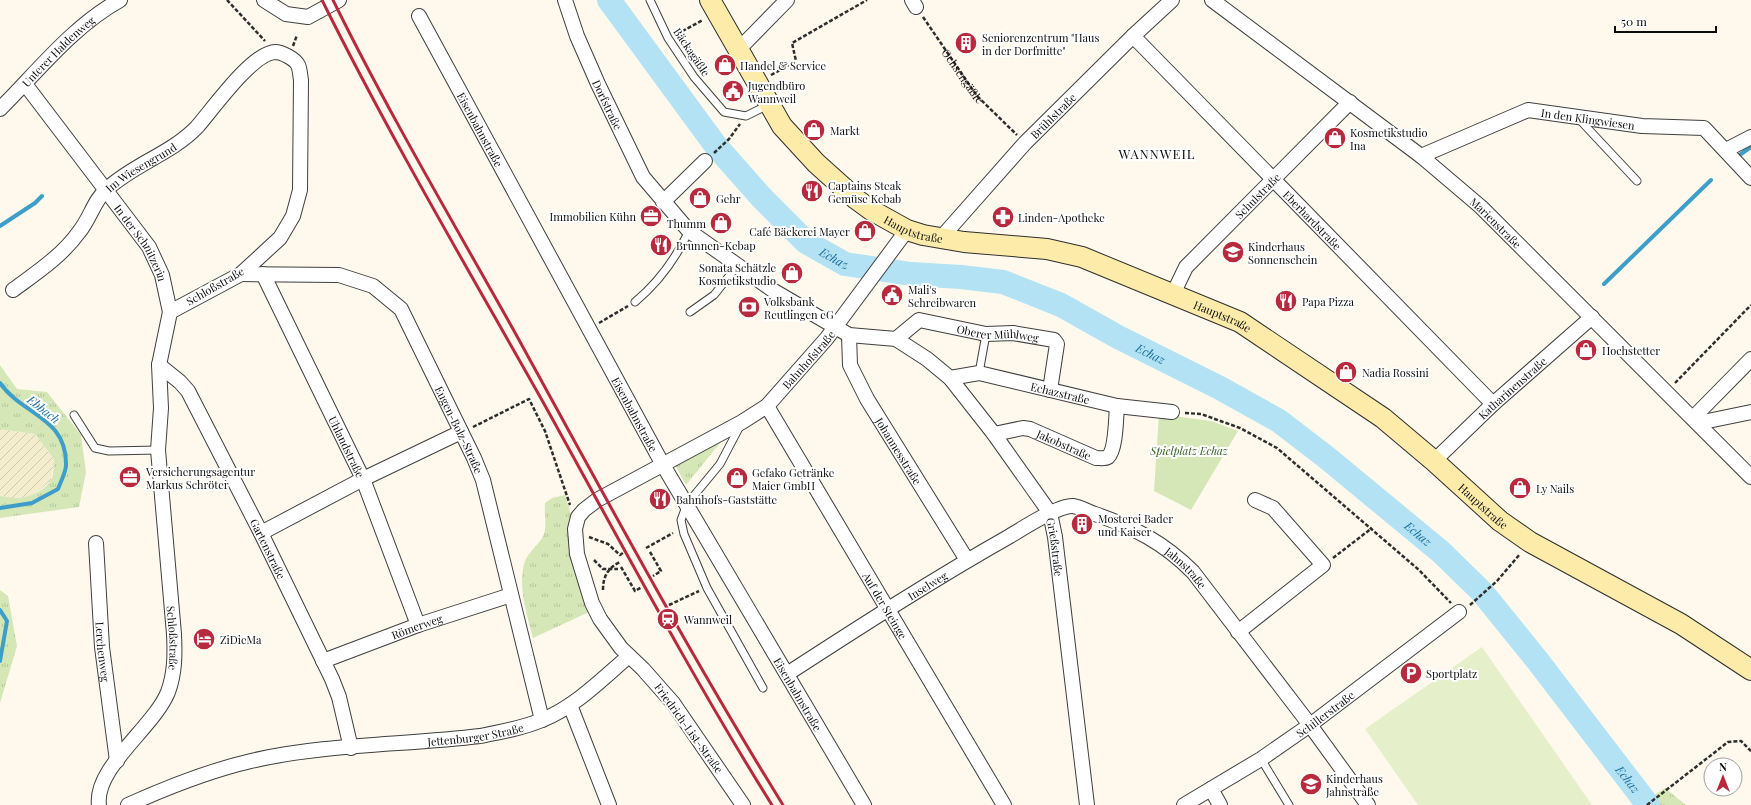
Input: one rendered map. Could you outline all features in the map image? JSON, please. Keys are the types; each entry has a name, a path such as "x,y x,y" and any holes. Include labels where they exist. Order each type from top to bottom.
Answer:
{"main road":[{"name":"Hauptstraße","path":"714,6 768,105 782,126 796,143 840,186 871,210 907,230 941,238 1065,252 1082,257 1240,322 1383,418 1434,460 1500,521 1530,542 1681,624 1751,670"}],"street":[{"name":"Unterer Haldenweg","path":"0,109 75,33 108,7 120,0"},
{"path":"264,0 286,14 308,17 339,0"},
{"name":"Dorfstraße","path":"565,0 577,36 598,84 643,176 663,202 689,231 774,291 835,327"},
{"path":"738,50 786,0"},
{"name":"Brühlstraße","path":"941,238 1025,143 1133,36 1172,0"},
{"name":"Marienstraße","path":"1212,0 1421,156 1481,207 1751,477"},
{"name":"Eisenbahnstraße","path":"420,16 591,329 663,465 788,674 864,805"},
{"name":"Eberhardstraße","path":"1133,36 1493,404"},
{"name":"Im Wiesengrund","path":"13,290 58,256 80,232 94,206 106,189 132,170 168,151 196,127 244,72 264,56 275,52"},
{"name":"Schloßstraße","path":"99,805 98,797 100,788 116,761 157,712 167,693 173,675 175,655 174,634 158,450 162,408 159,365 170,312 241,274 280,238 293,216 300,190 301,80 298,64 289,56 275,52"},
{"name":"In der Schnitzerin","path":"25,84 149,247 162,275 170,312"},
{"name":"Schulstraße","path":"1173,294 1186,267 1350,102"},
{"name":"In den Klingwiesen","path":"1421,156 1528,110 1642,126 1704,128 1751,178"},
{"path":"1726,150 1751,137"},
{"path":"663,202 705,161"},
{"name":"Bahnhofstraße","path":"578,517 584,510 597,500 742,422 767,406 835,327 907,230"},
{"name":"Eugen-Bolz-Straße","path":"241,274 339,275 373,286 400,309 483,480 542,720"},
{"name":"Uhlandstraße","path":"264,274 364,479 418,625"},
{"name":"Katharinenstraße","path":"1434,460 1493,404 1592,317"},
{"name":"Oberer Mühlweg","path":"896,338 919,320 986,334 1013,333 1054,340 1057,344 1050,390"},
{"path":"835,327 849,335 896,338"},
{"name":"Johannesstraße","path":"849,335 850,366 867,398 967,560"},
{"name":"Grießstraße","path":"896,338 927,359 950,378 994,434 1050,513 1056,545 1086,805"},
{"path":"1696,421 1751,358"},
{"name":"Gartenstraße","path":"159,365 180,382 188,391 261,533 339,697 351,748"},
{"name":"Echazstraße","path":"950,378 979,373 1117,406 1172,412"},
{"name":"Auf der Steinge","path":"767,406 888,607 998,803"},
{"name":"Jakobstraße","path":"994,434 1023,428 1030,429 1096,458 1105,458 1112,449 1117,406"},
{"path":"1696,421 1751,412"},
{"path":"261,533 364,479 461,432"},
{"path":"1238,632 1323,566 1273,508 1255,500"},
{"name":"Jahnstraße","path":"1050,513 1072,506 1118,522 1150,538 1174,553 1193,572 1310,725 1368,805"},
{"name":"Inselweg","path":"788,674 888,607 1050,513"},
{"path":"578,517 575,529 575,544 582,573 592,603 610,634 629,656"},
{"name":"Lerchenweg","path":"96,543 102,647 116,761"},
{"name":"Römerweg","path":"323,661 418,625 511,595"},
{"name":"Schillerstraße","path":"1184,805 1261,759 1310,725 1460,612"},
{"name":"Jettenburger Straße","path":"128,805 207,773 252,761 288,754 480,736 510,730 542,720 570,705 629,656"},
{"name":"Friedrich-List-Straße","path":"629,656 643,669 673,703 743,805"},
{"path":"570,705 609,805"},
{"path":"1211,789 1220,805"}],"lane":[{"name":"Bäckagäßle","path":"650,0 668,38 694,76 724,112 746,116"},
{"path":"746,116 768,105"},
{"path":"1576,117 1636,181"},
{"path":"635,302 650,290 667,270 689,231"},
{"path":"690,312 714,295 738,266"},
{"path":"979,373 986,334"},
{"path":"74,415 95,448 109,451 158,450"},
{"name":"Bahnhofstraße","path":"687,504 720,464 742,422"},
{"path":"687,504 682,520 683,527 707,588 763,688"},
{"path":"1261,759 1289,805"}],"path":[{"path":"227,0 275,52"},
{"path":"756,83 796,61 792,44 867,0"},
{"name":"Ochsengäßle","path":"914,3 976,96 1025,143"},
{"path":"668,38 714,6"},
{"path":"705,161 729,139 746,116"},
{"path":"591,329 635,302"},
{"path":"1666,392 1751,306"},
{"path":"461,432 529,399 545,431 570,505 578,517"},
{"path":"1172,412 1201,414 1240,428 1277,448 1372,528 1419,570 1460,612 1468,609 1470,603 1497,581 1530,542"},
{"path":"646,548 683,527"},
{"path":"1323,566 1372,528"},
{"path":"584,534 608,544 620,555 623,553"},
{"path":"650,552 661,571 653,576"},
{"path":"620,562 608,570 620,568 635,591 642,587"},
{"path":"669,606 707,588"},
{"path":"1647,805 1728,742 1741,740 1751,751"}],"shaded area":[{"path":"0,429 35,434 54,459 51,480 33,496 11,498 0,496"}],"green space":[{"path":"0,365 17,389 47,392 81,435 86,472 79,507 0,518 0,496 14,498 28,496 41,491 52,478 54,459 35,434 0,429"},
{"name":"Spielplatz Echaz","path":"1159,414 1211,421 1238,431 1191,510 1154,491"},
{"path":"724,438 686,485 675,465"},
{"path":"565,495 571,515 568,529 589,612 533,638 523,592 522,573 524,564 544,534 545,503 552,498"},
{"path":"0,590 8,596 17,646 0,703"},
{"path":"1482,647 1592,805 1418,805 1365,729"},
{"path":"1665,788 1686,805 1648,805 1645,801"}],"waterway":[{"name":"Echaz","path":"609,0 716,146 762,198 806,242 845,264 911,274 961,277 1003,282 1061,305 1118,337 1220,388 1279,421 1326,457 1441,552 1482,592 1537,660 1648,805"},
{"path":"1741,154 1751,147"},
{"path":"1604,284 1711,180"},
{"name":"Ebbach","path":"0,226 35,203 42,196"},
{"name":"Ebbach","path":"0,383 9,394 51,426 59,436 64,449 66,465 58,489 32,503 0,508"},
{"name":"Ebbach","path":"0,610 7,621 0,661"}],"railway":[{"path":"322,0 375,102 430,202 543,402 683,656 772,805"},
{"path":"333,0 398,125 513,329 645,569 747,747 783,805"}],"place":[{"name":"Seniorenzentrum \"Haus in der Dorfmitte\"","path":"966,43"},
{"name":"Handel & Service","path":"725,65"},
{"name":"Jugendbüro Wannweil","path":"733,91"},
{"name":"Markt","path":"814,130"},
{"name":"Kosmetikstudio Ina","path":"1335,138"},
{"name":"Captains Steak Gemüse Kebab","path":"812,191"},
{"name":"Gehr","path":"700,198"},
{"name":"Immobilien Kühn","path":"651,216"},
{"name":"Linden-Apotheke","path":"1003,217"},
{"name":"Thumm","path":"721,223"},
{"name":"Café Bäckerei Mayer","path":"865,231"},
{"name":"Brunnen-Kebap","path":"661,245"},
{"name":"Kinderhaus Sonnenschein","path":"1233,252"},
{"name":"Sonata Schätzle Kosmetikstudio","path":"792,273"},
{"name":"Mali's Schreibwaren","path":"892,295"},
{"name":"Papa Pizza","path":"1286,301"},
{"name":"Volksbank Reutlingen eG","path":"749,307"},
{"name":"Hochstetter","path":"1586,350"},
{"name":"Nadia Rossini","path":"1346,372"},
{"name":"Versicherungsagentur Markus Schröter","path":"130,477"},
{"name":"Gefako Getränke Maier GmbH","path":"737,478"},
{"name":"Ly Nails","path":"1520,488"},
{"name":"Bahnhofs-Gaststätte","path":"660,499"},
{"name":"Mosterei Bader und Kaiser","path":"1082,524"},
{"name":"Wannweil","path":"668,619"},
{"name":"ZiDieMa","path":"204,639"},
{"name":"Sportplatz","path":"1411,673"},
{"name":"Kinderhaus Jahnstraße","path":"1311,784"}],"district":[{"name":"WANNWEIL","path":"1157,153"}]}
